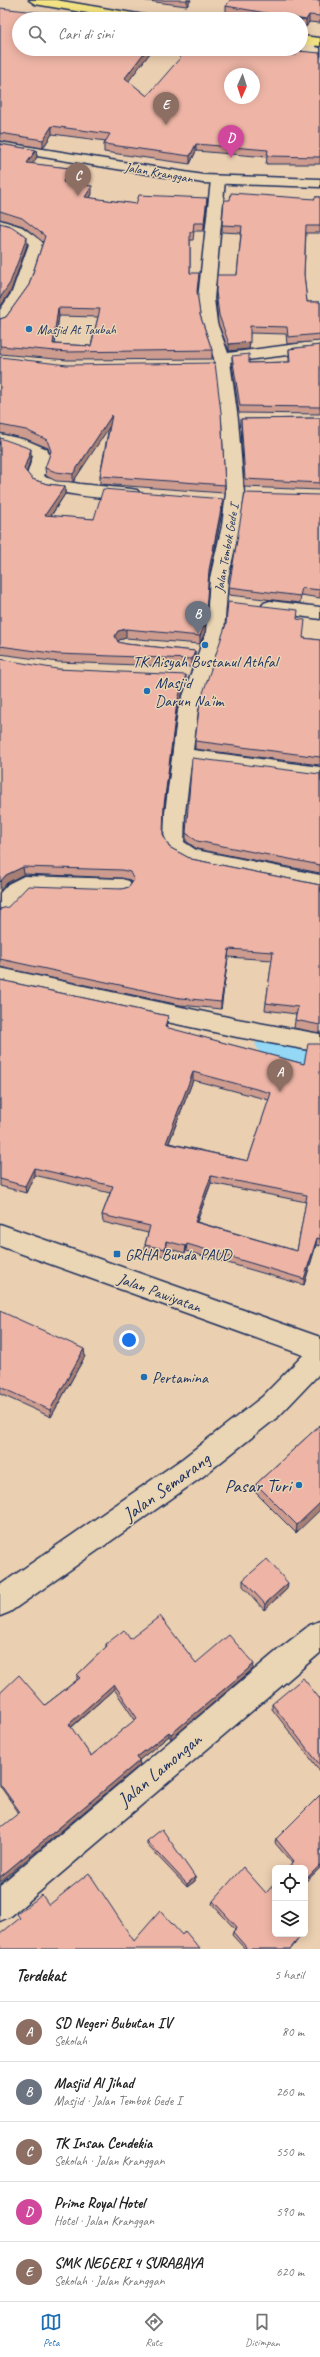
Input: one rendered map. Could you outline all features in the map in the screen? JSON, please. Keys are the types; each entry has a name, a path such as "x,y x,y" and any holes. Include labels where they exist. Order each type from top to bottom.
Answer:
{"main road":[{"path":"35,0 104,12"}],"street":[{"path":"310,41 308,50 320,52"},
{"name":"Jalan Kranggan","path":"0,146 98,161 185,177 218,180 320,183"},
{"name":"Jalan Tembok Gede I","path":"218,180 208,264 206,299 209,322 218,363 238,420 239,496 219,578 225,602 209,653 188,710 174,842 177,848 191,857 320,883"},
{"path":"0,224 17,230 37,243 20,292 0,321"},
{"path":"218,363 320,346"},
{"path":"0,440 20,444 41,453 42,459 35,478 40,482 54,487 148,495"},
{"path":"215,499 239,496"},
{"path":"256,606 320,613"},
{"path":"186,651 209,653"},
{"path":"179,675 201,676"},
{"path":"182,756 320,774"},
{"path":"4,903 19,886 28,883 122,887"},
{"path":"0,977 237,1028 320,1043"},
{"name":"Jalan Pawiyatan","path":"0,1235 320,1349"},
{"name":"Jalan Semarang","path":"0,1602 198,1464 271,1406 320,1355"},
{"name":"Jalan Lamongan","path":"0,1905 288,1660 320,1635"}],"building":[{"path":"230,0 320,0 320,16 309,15 308,17 308,12 260,12 226,6"},
{"path":"0,8 36,12 12,12 12,56 142,56 125,78 147,96 182,56 308,56 308,52 320,53 320,157 267,156 268,150 196,144 190,156 104,144 110,134 52,126 43,140 0,133"},
{"path":"0,144 36,150 27,163 69,168 63,182 92,186 85,197 136,204 139,195 207,198 204,223 194,223 193,232 190,232 190,273 199,273 197,291 200,315 212,350 67,352 0,346 0,319 6,317 29,285 45,236 22,218 0,211","holes":["58,308 100,309 91,346 53,344"]},
{"path":"231,193 315,199 315,197 320,197 320,226 306,226 304,274 307,302 320,302 320,334 288,337 287,327 250,326 250,342 229,344 219,315 216,292 217,275 237,275 242,226 222,225 224,200 230,200"},
{"path":"0,223 11,226 27,237 10,283 0,298"},
{"path":"320,345 320,407 240,406 232,356 249,354 249,363 290,362 289,349"},
{"path":"0,357 67,365 215,363 221,412 225,485 100,476 112,415 73,474 56,472 45,468 51,451 47,440 26,430 0,425"},
{"path":"320,418 320,483 245,479 241,419"},
{"path":"0,438 31,449 24,469 32,479 47,484 65,486 45,515 94,519 103,489 223,499 209,570 205,624 200,636 126,629 118,631 115,636 118,642 126,644 195,651 192,659 58,654 0,646"},
{"path":"245,493 320,495 320,590 302,588 300,596 229,587"},
{"path":"228,602 298,610 297,619 305,620 303,638 320,640 320,757 195,741 200,702 226,624"},
{"path":"0,659 57,669 186,675 177,702 164,805 163,834 169,847 191,859 320,885 320,1025 295,1020 298,1007 266,1003 273,952 229,949 221,1002 180,998 0,959 0,909 8,907 28,886 122,889 129,887 134,880 130,872 122,870 23,867 6,875 0,882"},
{"path":"192,758 320,774 320,865 197,841 186,833"},
{"path":"0,980 168,1016 165,1027 304,1064 308,1044 320,1044 320,1239 317,1238 304,1279 187,1244 186,1246 166,1241 165,1249 145,1245 150,1226 102,1215 113,1186 34,1168 25,1186 0,1179","holes":["193,1072 271,1093 248,1161 166,1143","211,1176 307,1195 297,1251 195,1222"]},
{"path":"0,1311 84,1349 50,1410 0,1387"},
{"path":"320,1425 320,1503 297,1525 256,1484"},
{"path":"267,1559 288,1583 265,1604 243,1580"},
{"path":"160,1616 196,1663 229,1635 254,1664 171,1734 169,1732 137,1757 139,1761 0,1877 0,1828 20,1812 0,1784 0,1693 19,1675 45,1705 80,1678 77,1675 107,1646 106,1644 124,1630 130,1639","holes":["114,1684 137,1718 91,1756 69,1724"]},
{"path":"303,1678 320,1699 320,1765 272,1704"},
{"path":"320,1795 320,1865 308,1877 308,1865 291,1865 294,1861 276,1839"},
{"path":"162,1829 195,1877 187,1884 147,1841"},
{"path":"243,1867 266,1893 272,1886 272,1937 299,1938 290,1949 245,1949 246,1947 233,1932 237,1927 213,1901"},
{"path":"89,1873 134,1941 160,1911 182,1935 185,1931 200,1949 0,1949 0,1934 20,1918 17,1914 42,1895 49,1905"}],"waterway":[{"path":"277,1044 320,1053"}],"place":[{"name":"SMK NEGERI 4 SURABAYA","path":"166,125"},
{"name":"Prime Royal Hotel","path":"231,158"},
{"name":"TK Insan Cendekia","path":"78,196"},
{"name":"Masjid At Taubah","path":"29,329"},
{"name":"Masjid Al Jihad","path":"198,634"},
{"name":"TK Aisyah Bustanul Athfal","path":"205,645"},
{"name":"Masjid Darun Na'im","path":"147,691"},
{"name":"SD Negeri Bubutan IV","path":"280,1092"},
{"name":"GRHA Bunda PAUD","path":"117,1254"},
{"name":"Pertamina","path":"144,1377"},
{"name":"Pasar Turi","path":"299,1485"}]}
